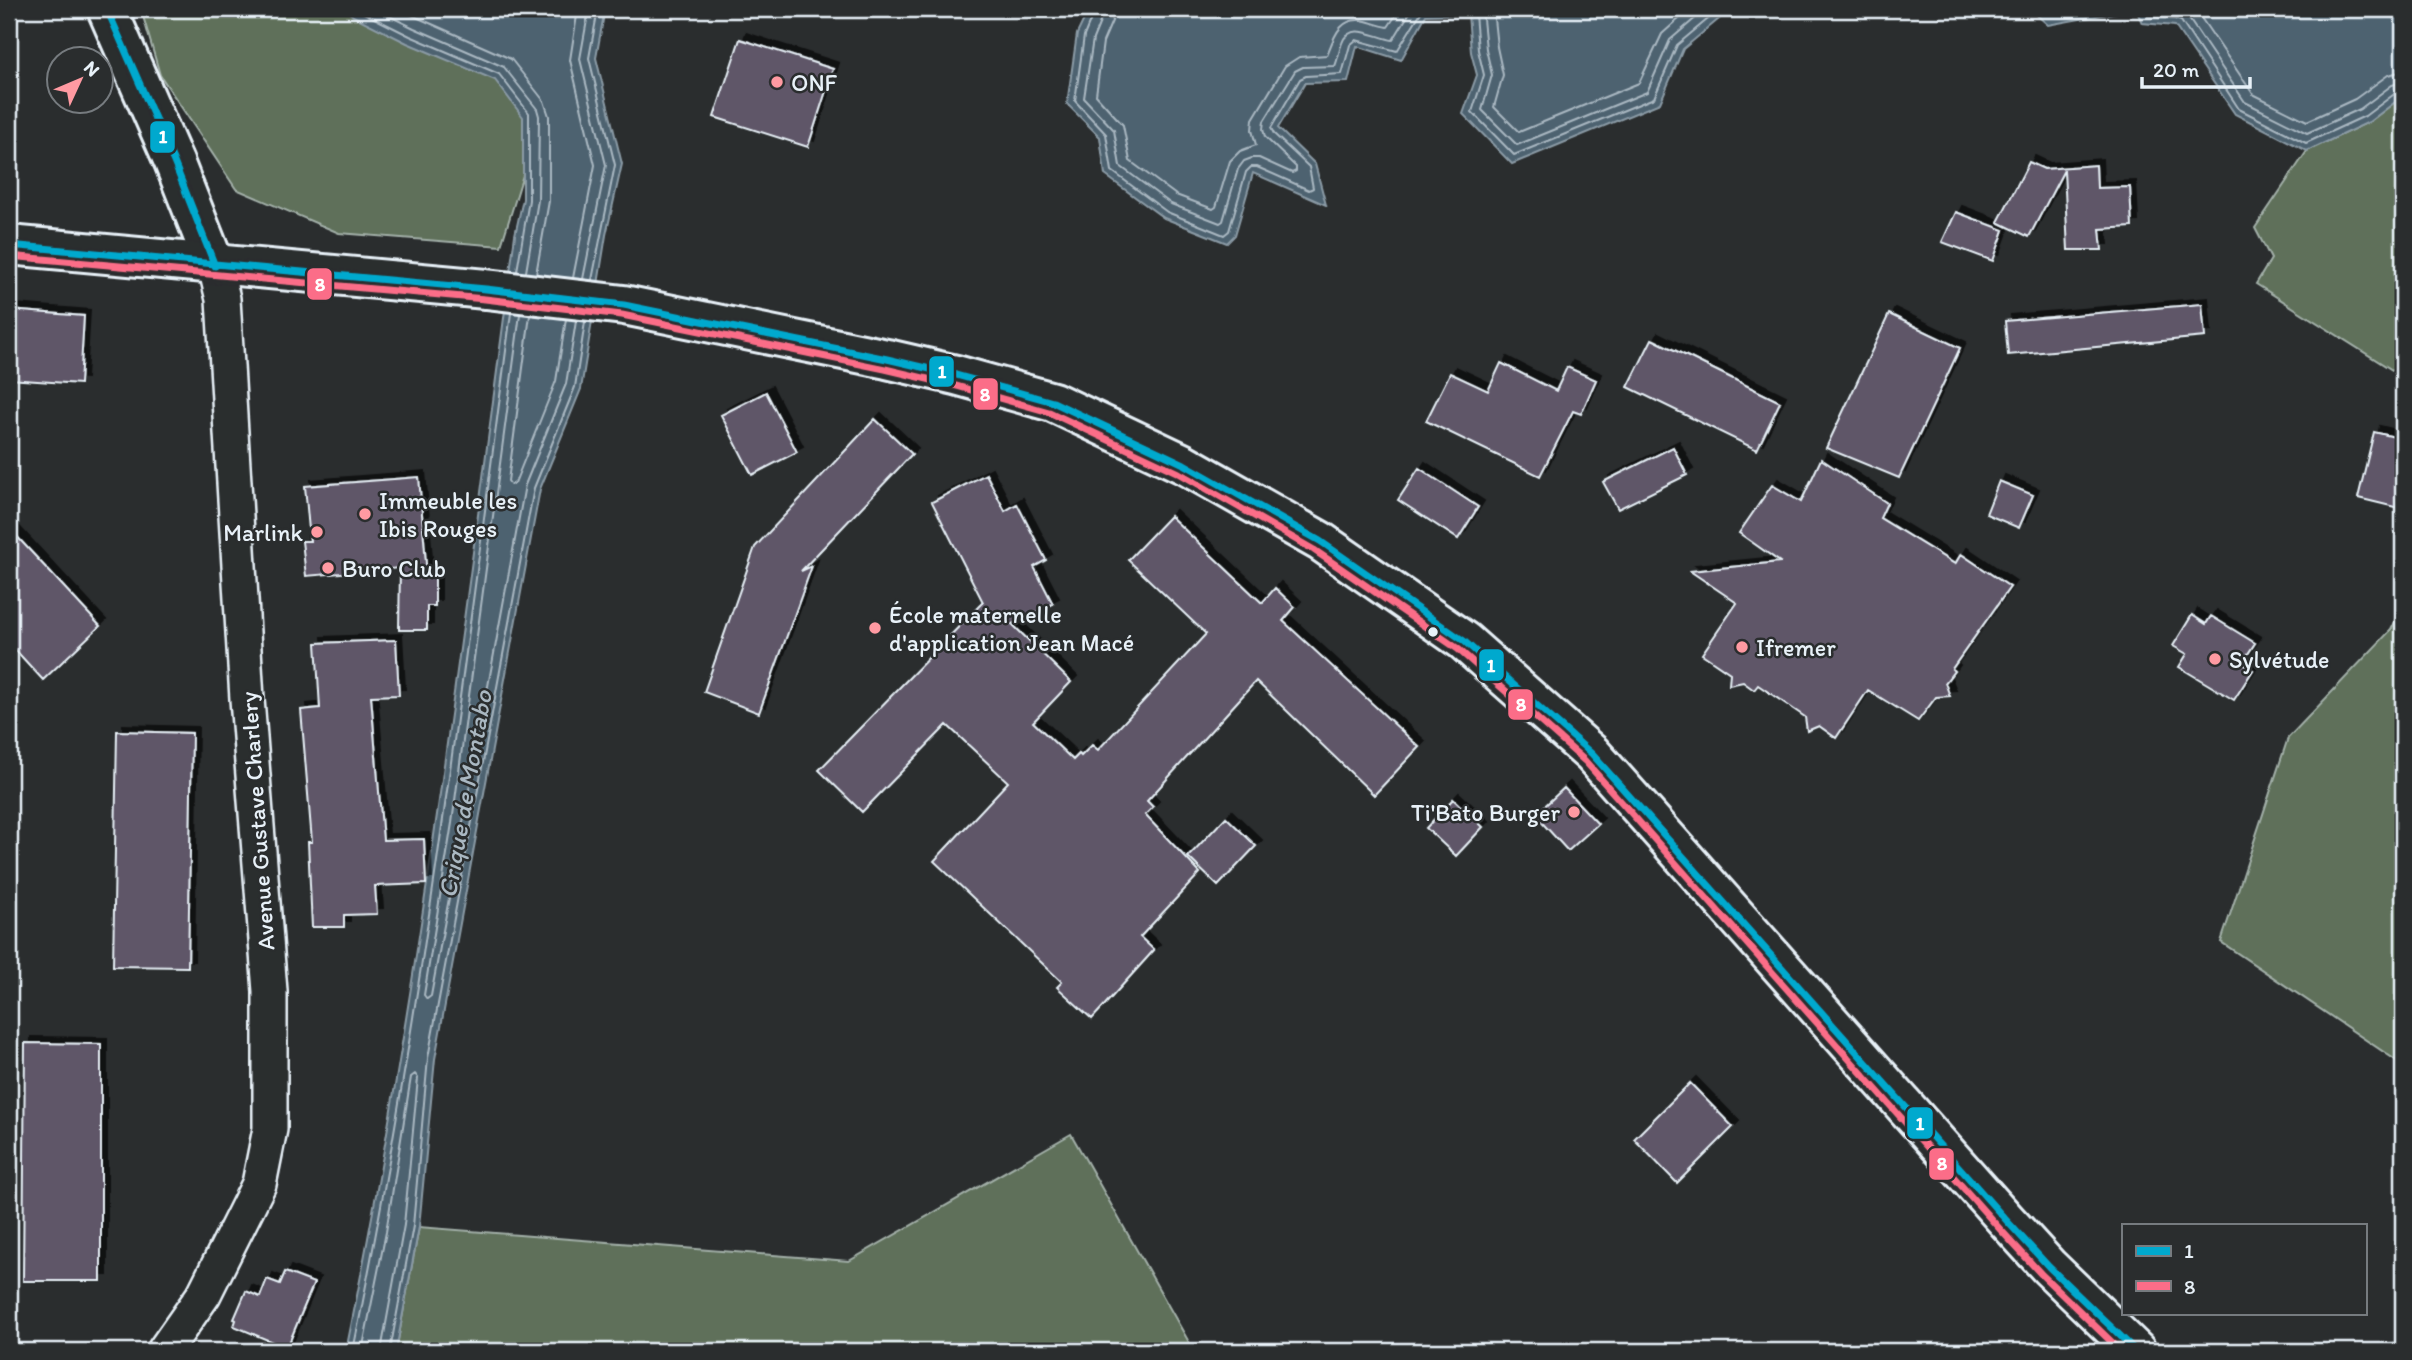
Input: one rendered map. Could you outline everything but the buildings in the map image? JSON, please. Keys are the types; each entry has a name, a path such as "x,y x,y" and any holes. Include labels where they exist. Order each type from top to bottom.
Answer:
{"main road":[{"path":"107,9 174,162 215,266"},
{"path":"9,245 486,289 624,305 887,359 1053,402 1184,464 1320,541 1464,641 1592,754 2006,1220 2049,1267 2136,1351"}],"street":[{"name":"Avenue Gustave Charlery","path":"164,1351 204,1294 259,1184 270,1129 270,991 247,699 223,299 215,266"}],"green space":[{"path":"141,9 524,9 535,136 501,246 339,233 236,189 160,75"},
{"path":"2403,96 2403,370 2397,373 2256,284 2271,259 2255,228 2307,151 2369,122"},
{"path":"2403,607 2403,1065 2221,942 2288,738 2391,630"},
{"path":"1071,1134 1194,1351 396,1351 419,1227 849,1261"}],"water":[{"name":"Crique de Montabo","path":"345,9 605,9 596,58 622,164 606,235 581,389 540,489 435,1059 419,1227 396,1351 346,1351 397,1074 440,795 515,235 523,199 523,117 495,80 407,43 353,16"},
{"path":"1089,9 1731,9 1683,49 1660,103 1512,164 1463,114 1477,75 1471,52 1468,14 1426,15 1401,60 1357,46 1348,82 1305,83 1278,128 1315,164 1326,205 1253,173 1235,235 1227,243 1164,218 1105,175 1100,137 1067,104 1077,34"},
{"path":"2030,9 2134,9 2048,25"},
{"path":"2136,9 2403,9 2403,96 2369,122 2307,151 2235,114 2175,26 2142,23"}],"transit line":[{"name":"1","path":"107,9 174,162 215,266"},
{"name":"1","path":"9,245 486,289 624,305 887,359 1053,402 1184,464 1320,541 1464,641 1592,754 2006,1220 2049,1267 2136,1351"},
{"name":"8","path":"9,256 485,299 622,315 885,369 1049,412 1179,473 1314,550 1458,649 1585,761 1998,1227 2042,1275 2121,1351"}],"place":[{"name":"ONF","path":"777,82"},
{"name":"Immeuble les Ibis Rouges","path":"365,514"},
{"name":"Marlink","path":"317,532"},
{"name":"Buro Club","path":"328,568"},
{"name":"École maternelle d'application Jean Macé","path":"875,628"},
{"name":"Ifremer","path":"1742,647"},
{"name":"Sylvétude","path":"2215,659"},
{"name":"Ti'Bato Burger","path":"1574,812"}]}
